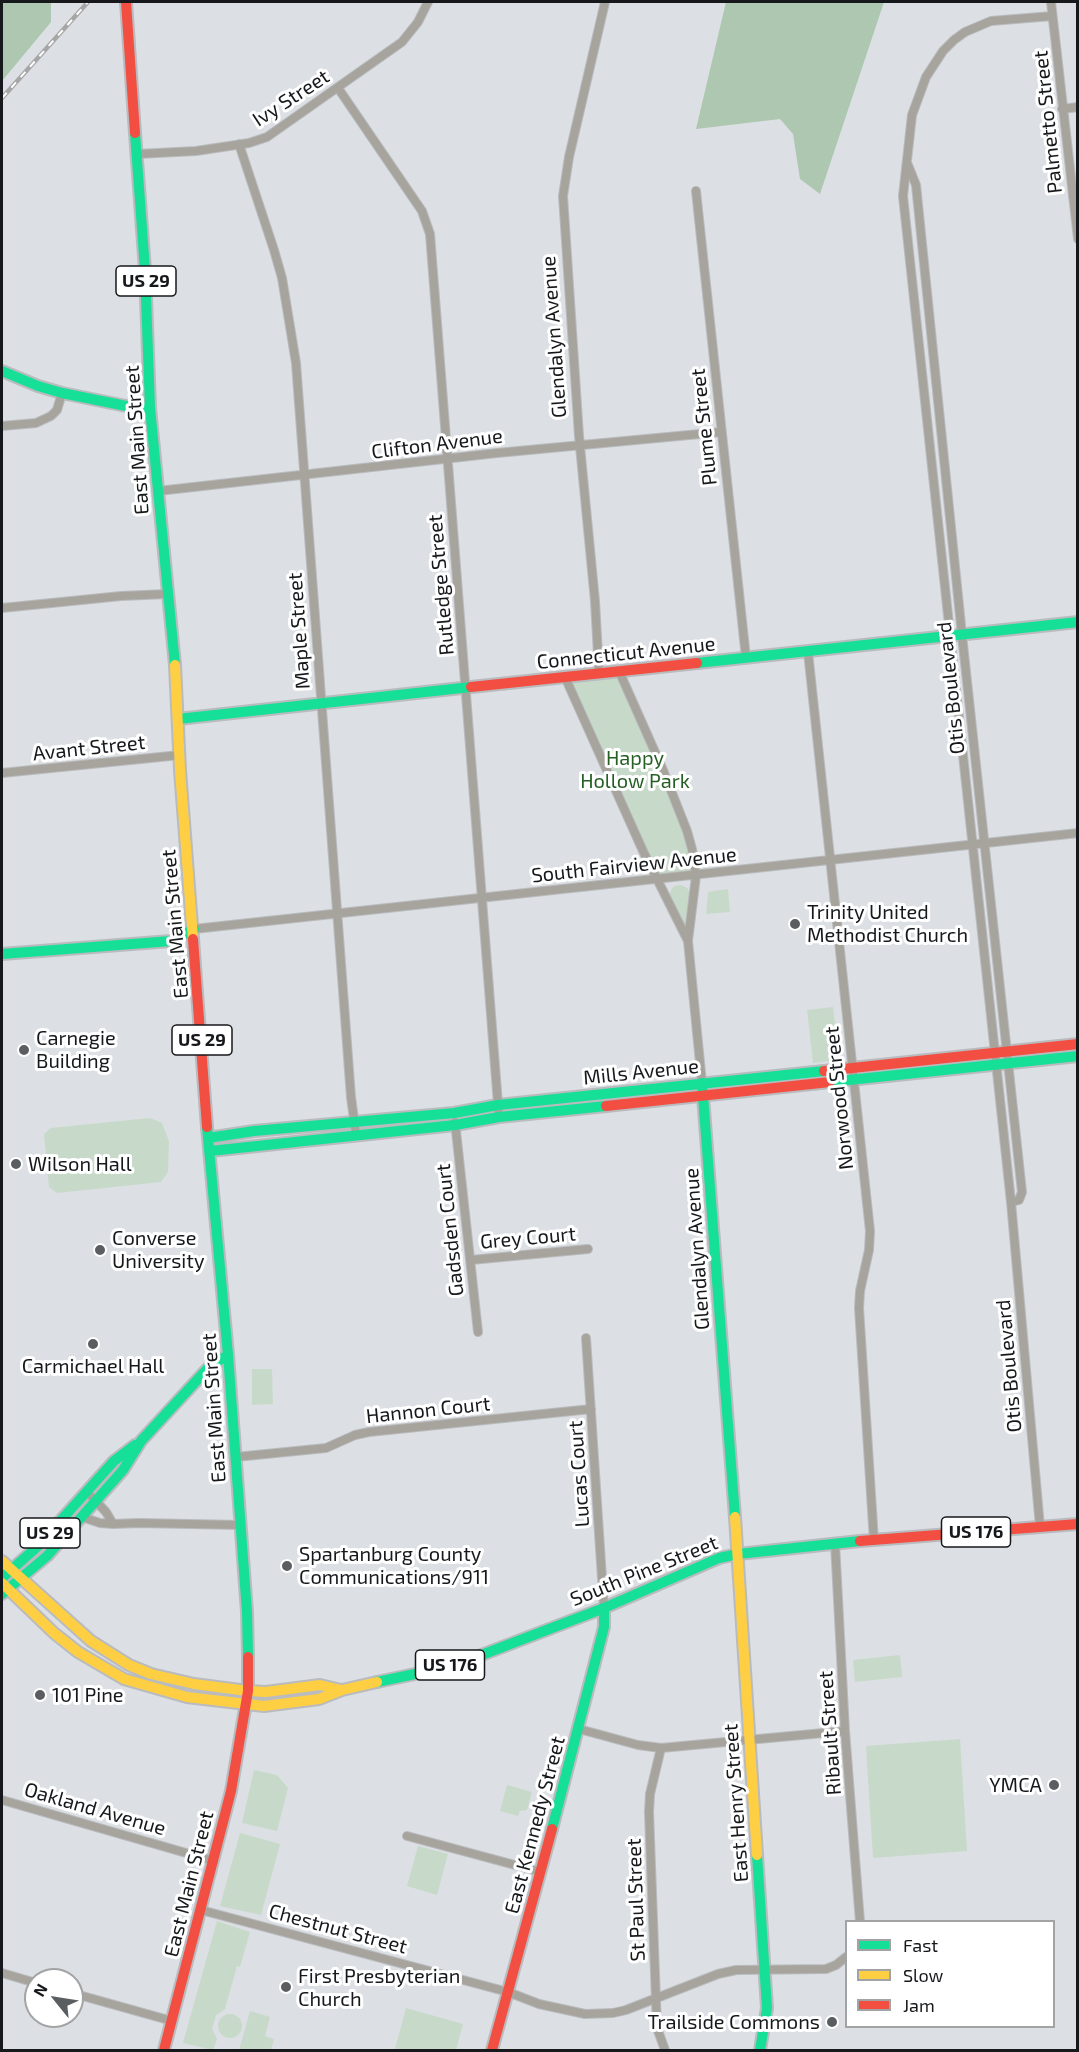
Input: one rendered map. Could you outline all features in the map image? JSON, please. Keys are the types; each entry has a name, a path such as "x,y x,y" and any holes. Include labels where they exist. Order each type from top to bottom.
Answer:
{"main road":[{"name":"East Main Street","path":"126,2 146,270 150,408 178,719 208,1138 248,1612 248,1691 231,1791 164,2050"},
{"path":"2,371 62,393 136,408 150,408"},
{"name":"Connecticut Avenue","path":"178,719 1077,622"},
{"path":"2,954 171,941 194,929"},
{"name":"Mills Avenue","path":"208,1138 254,1131 454,1113 498,1105 1077,1044"},
{"name":"Mills Avenue","path":"210,1151 455,1125 499,1117 1077,1056"},
{"name":"Glendalyn Avenue","path":"702,1083 738,1554"},
{"name":"US 29","path":"3,1586 21,1579 47,1556 123,1470 141,1441 210,1366 228,1355"},
{"name":"US 29","path":"3,1586 11,1570 37,1547 114,1461 141,1441"},
{"name":"South Pine Street","path":"3,1586 78,1652 124,1679 187,1697 264,1706 319,1699 342,1690 454,1664 604,1608 719,1558 835,1543 1077,1524"},
{"name":"East Henry Street","path":"738,1554 767,2008 760,2050"},
{"name":"US 176","path":"2,1561 91,1641 129,1665 175,1680 248,1691"},
{"name":"East Kennedy Street","path":"492,2050 579,1729 604,1627 604,1608"},
{"name":"South Pine Street","path":"248,1691 266,1692 320,1685 342,1690"}],"street":[{"name":"Ivy Street","path":"138,154 196,151 258,140 275,132 402,42 418,22 428,2"},
{"name":"Glendalyn Avenue","path":"599,674 595,601 580,446 563,196 569,157 605,2"},
{"name":"Palmetto Street","path":"1051,2 1077,239"},
{"name":"Otis Boulevard","path":"1040,1527 1011,1202 903,195 908,164 910,126 920,92 934,64 954,40 978,26 991,21 1052,16"},
{"name":"Rutledge Street","path":"338,88 422,211 429,227 499,1117"},
{"path":"1062,109 1077,107"},
{"name":"Maple Street","path":"239,144 274,250 288,306 296,363 356,1134"},
{"name":"Otis Boulevard","path":"908,164 916,185 1022,1192 1019,1200 1011,1202"},
{"name":"Plume Street","path":"696,191 746,658"},
{"path":"2,426 36,423 51,416 57,410 62,393"},
{"name":"Clifton Avenue","path":"158,491 720,432"},
{"path":"2,608 121,596 167,594"},
{"name":"Norwood Street","path":"808,652 870,1231 859,1308 874,1541"},
{"name":"Glendalyn Avenue","path":"619,671 663,770 692,849 696,876 688,941 702,1083"},
{"name":"Glendalyn Avenue","path":"566,677 657,880 688,941"},
{"name":"Avant Street","path":"2,773 180,755"},
{"name":"South Fairview Avenue","path":"194,929 1077,834"},
{"name":"Gadsden Court","path":"454,1113 478,1332"},
{"name":"Grey Court","path":"471,1260 588,1249"},
{"name":"Lucas Court","path":"586,1338 604,1608"},
{"name":"Hannon Court","path":"236,1457 326,1448 369,1432 591,1409"},
{"path":"87,1492 106,1512 113,1524"},
{"path":"82,1517 100,1523 113,1524 240,1525"},
{"name":"Ribault Street","path":"835,1543 845,1731 860,1920"},
{"path":"579,1729 638,1745 661,1748 845,1731"},
{"name":"St Paul Street","path":"661,1748 650,1794 649,1812 657,2028 665,2050"},
{"name":"Oakland Avenue","path":"2,1800 214,1861"},
{"path":"407,1836 541,1872"},
{"name":"Chestnut Street","path":"201,1910 508,1992 539,2004 585,2014 626,2010 718,1974 736,1970 826,1969 845,1958"},
{"path":"2,1973 24,1979"},
{"path":"84,1996 172,2021"}],"green space":[{"path":"2,2 51,2 51,22 2,81"},
{"path":"726,2 884,2 820,194 800,179 793,134 780,119 696,129"},
{"name":"Happy Hollow Park","path":"619,671 687,831 696,876 657,880 565,677"},
{"path":"681,885 690,893 687,925 684,925 670,898 670,892 674,886"},
{"path":"728,889 730,912 706,914 708,892"},
{"path":"833,1007 839,1060 813,1063 807,1010"},
{"path":"150,1118 162,1123 169,1141 168,1172 161,1182 57,1193 49,1187 44,1134 51,1128"},
{"path":"252,1369 272,1369 273,1404 252,1405"},
{"path":"900,1655 902,1677 855,1682 853,1660"},
{"path":"960,1739 967,1851 873,1858 866,1746"},
{"path":"254,1770 277,1775 288,1788 277,1831 242,1823"},
{"path":"507,1785 532,1792 527,1810 520,1811 518,1816 500,1811"},
{"path":"240,1833 280,1844 261,1915 220,1906"},
{"path":"418,1846 448,1854 437,1895 407,1886"},
{"path":"217,1921 250,1932 240,1967 237,1966 225,2009 216,2015 212,2029 217,2039 213,2050 183,2043"},
{"path":"406,2008 463,2024 456,2050 395,2049"},
{"path":"250,2011 270,2017 265,2036 274,2039 271,2050 239,2050"},
{"path":"230,2014 238,2018 242,2026 238,2034 230,2038 222,2034 218,2026 222,2018"}],"railway":[{"path":"2,98 88,2"}],"traffic: fast":[{"path":"135,133 145,270 150,408 175,665"},
{"path":"2,371 62,393 136,408 150,408"},
{"path":"697,663 1078,622"},
{"path":"178,719 471,687"},
{"path":"2,954 171,941 194,929"},
{"path":"830,1082 1078,1056"},
{"path":"208,1138 254,1131 454,1113 498,1105 824,1071"},
{"path":"702,1083 735,1517"},
{"path":"210,1151 455,1125 499,1117 606,1106"},
{"path":"2,1594 47,1556 123,1470 141,1441 210,1366 228,1355 207,1127"},
{"path":"228,1355 247,1612 248,1657"},
{"path":"2,1578 37,1547 114,1461 135,1445"},
{"path":"377,1682 471,1659 604,1608 719,1558 860,1541"},
{"path":"552,1829 604,1627 604,1608"},
{"path":"757,1855 767,2008 760,2050"}],"traffic: slow":[{"path":"175,665 180,770 193,939"},
{"path":"735,1517 757,1855"},
{"path":"2,1561 91,1641 129,1665 151,1674 194,1684 248,1691 266,1692 320,1685 341,1690"},
{"path":"2,1583 54,1633 78,1652 124,1679 187,1697 264,1706 319,1699 342,1690 377,1682"}],"traffic: jam":[{"path":"126,2 135,133"},
{"path":"471,687 697,663"},
{"path":"193,939 207,1127"},
{"path":"824,1071 1078,1044"},
{"path":"606,1106 830,1082"},
{"path":"860,1541 1078,1524"},
{"path":"164,2050 231,1791 248,1691 248,1657"},
{"path":"492,2050 552,1829"}],"place":[{"name":"Trinity United Methodist Church","path":"795,924"},
{"name":"Carnegie Building","path":"24,1050"},
{"name":"Wilson Hall","path":"16,1164"},
{"name":"Converse University","path":"100,1250"},
{"name":"Carmichael Hall","path":"93,1344"},
{"name":"Spartanburg County Communications/911","path":"287,1566"},
{"name":"101 Pine","path":"40,1695"},
{"name":"YMCA","path":"1054,1785"},
{"name":"First Presbyterian Church","path":"286,1987"},
{"name":"Trailside Commons","path":"832,2022"}]}
